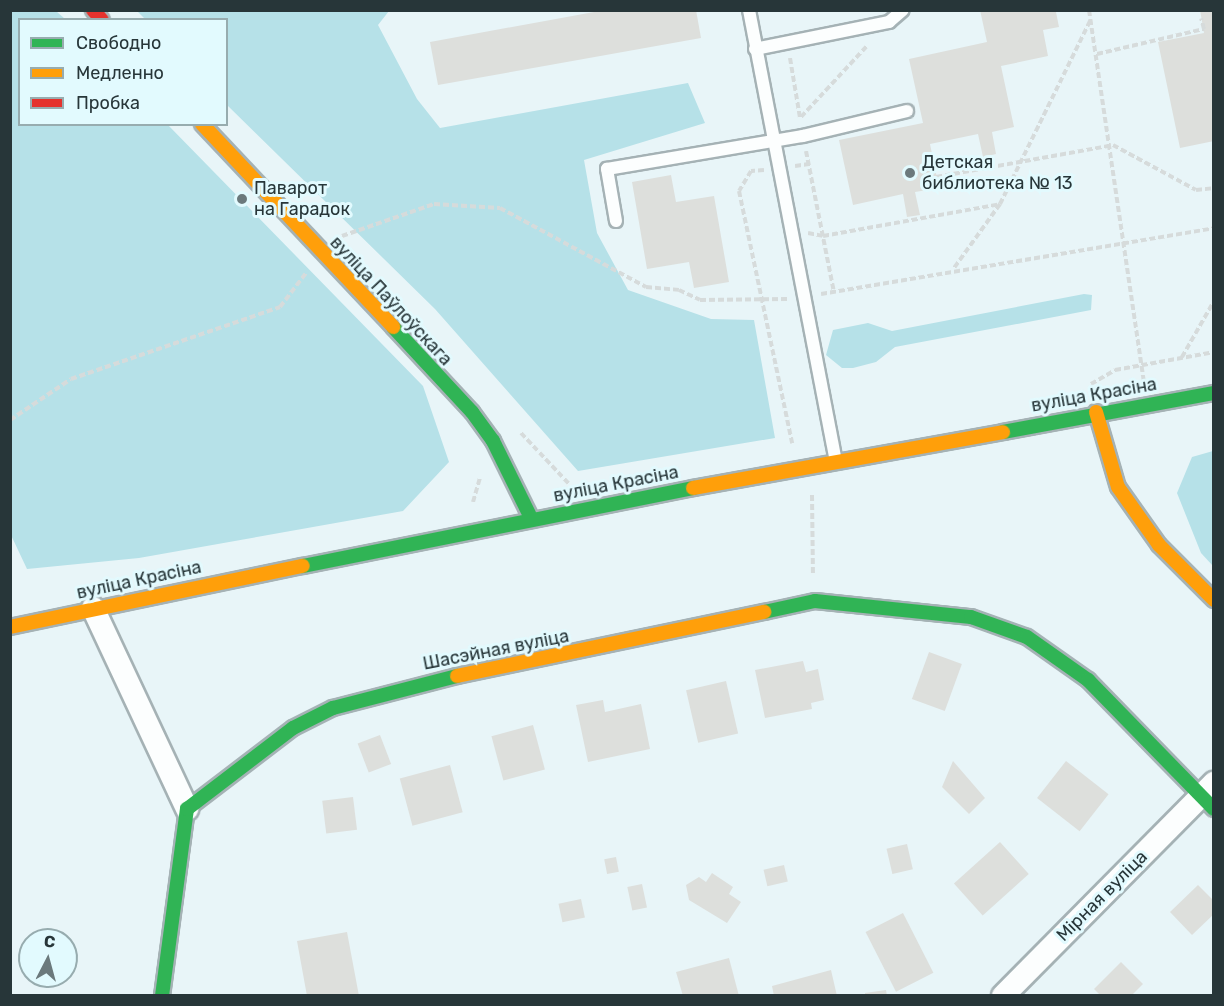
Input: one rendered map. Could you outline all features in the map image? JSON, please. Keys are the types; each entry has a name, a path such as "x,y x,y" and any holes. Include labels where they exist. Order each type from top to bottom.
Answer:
{"street":[{"name":"вуліца Паўлоўскага","path":"204,126 472,412 493,441 531,518"},
{"name":"вуліца Красіна","path":"10,627 531,518 1096,412 1214,393"},
{"path":"1096,412 1118,487 1159,545 1214,600"},
{"name":"Шасэйная вуліца","path":"187,809 258,751 333,708 411,685 815,601 971,617 1027,637 1088,680 1209,796"},
{"path":"93,608 187,809 162,996"},
{"name":"вуліца Красіна","path":"10,634 28,622"},
{"name":"Мірная вуліца","path":"1003,996 1209,796"}],"lane":[{"path":"749,10 836,462"},
{"path":"755,49 889,22 903,10"},
{"path":"616,221 607,169 774,140 907,111"}],"path":[{"path":"1089,10 1113,145 1142,366"},
{"path":"1097,54 1204,29 1202,18"},
{"path":"954,268 1000,204 1026,158 1091,20"},
{"path":"787,43 800,118"},
{"path":"936,177 1026,158 1113,145 1196,190 1214,188"},
{"path":"793,449 760,303 739,191 751,171 809,164"},
{"path":"10,420 71,379 280,307 322,254 340,237 434,204 500,208 646,287 679,290 700,300 760,303 954,268 1214,228"},
{"path":"790,230 823,236 1000,204"},
{"path":"332,229 340,237"},
{"path":"1182,358 1214,301"},
{"path":"812,488 815,601"}],"shaded area":[{"path":"10,11 56,11 64,18 18,18 18,126 169,126 423,386 449,462 403,511 139,558 27,569 10,533"},
{"path":"137,11 389,11 378,25 417,99 440,128 688,83 705,123 584,160 597,233 628,290 711,319 754,320 775,438 578,471 435,309 228,106 228,18 144,18"},
{"path":"1084,294 1092,295 1091,310 895,347 876,362 853,368 842,368 826,355 833,330 868,323 892,331"},
{"path":"1214,451 1213,566 1201,553 1177,493 1192,457"}],"building":[{"path":"605,10 696,10 701,38 438,85 430,42"},
{"path":"980,10 1056,12 1059,27 1043,30 1048,56 1001,66 1014,127 992,132 996,154 983,157 978,134 930,144 939,188 915,192 920,215 907,217 903,194 853,205 839,140 923,123 909,59 987,42"},
{"path":"1200,10 1214,10 1214,141 1180,148 1158,42 1204,33"},
{"path":"671,175 676,202 714,196 729,282 694,288 689,262 647,269 632,182"},
{"path":"929,652 962,664 945,711 912,699"},
{"path":"803,661 806,672 818,669 824,700 811,703 812,709 765,718 755,670"},
{"path":"726,681 738,734 698,743 686,690"},
{"path":"603,700 605,712 641,704 650,749 588,762 576,705"},
{"path":"533,725 545,769 503,781 491,736"},
{"path":"380,735 391,764 369,773 358,744"},
{"path":"953,761 985,798 969,814 942,787"},
{"path":"1066,761 1109,794 1080,831 1037,798"},
{"path":"450,765 463,812 412,826 400,778"},
{"path":"353,797 357,830 326,834 322,801"},
{"path":"1000,842 1029,874 983,915 954,883"},
{"path":"907,844 913,869 892,874 887,849"},
{"path":"616,857 619,872 607,874 604,859"},
{"path":"784,865 788,882 767,886 764,870"},
{"path":"712,873 733,887 729,894 741,902 727,923 689,900 686,885 699,877 706,882"},
{"path":"642,884 647,907 632,911 627,887"},
{"path":"1198,885 1214,901 1214,914 1192,935 1170,912"},
{"path":"581,899 585,918 562,922 559,904"},
{"path":"903,913 933,973 896,992 866,932"},
{"path":"347,932 359,996 307,996 297,941"},
{"path":"729,958 739,996 683,996 676,972"},
{"path":"1121,962 1143,984 1131,996 1101,996 1094,989"},
{"path":"831,970 837,996 774,996 772,986"},
{"path":"886,990 887,996 865,996 865,993"}],"traffic: fast":[{"path":"393,327 472,412 493,441 531,518"},
{"path":"1003,432 1214,393"},
{"path":"303,566 693,488"},
{"path":"764,612 815,601 971,617 1027,637 1088,680 1214,809"},
{"path":"162,996 187,809 293,728 333,708 457,676"}],"traffic: slow":[{"path":"204,126 393,327"},
{"path":"1096,412 1118,487 1159,545 1214,600"},
{"path":"693,488 1003,432"},
{"path":"10,627 303,566"},
{"path":"457,676 764,612"}],"traffic: jam":[{"path":"93,10 100,18"}],"place":[{"name":"Детская библиотека № 13","path":"910,173"},
{"name":"Паварот на Гарадок","path":"242,199"}]}
